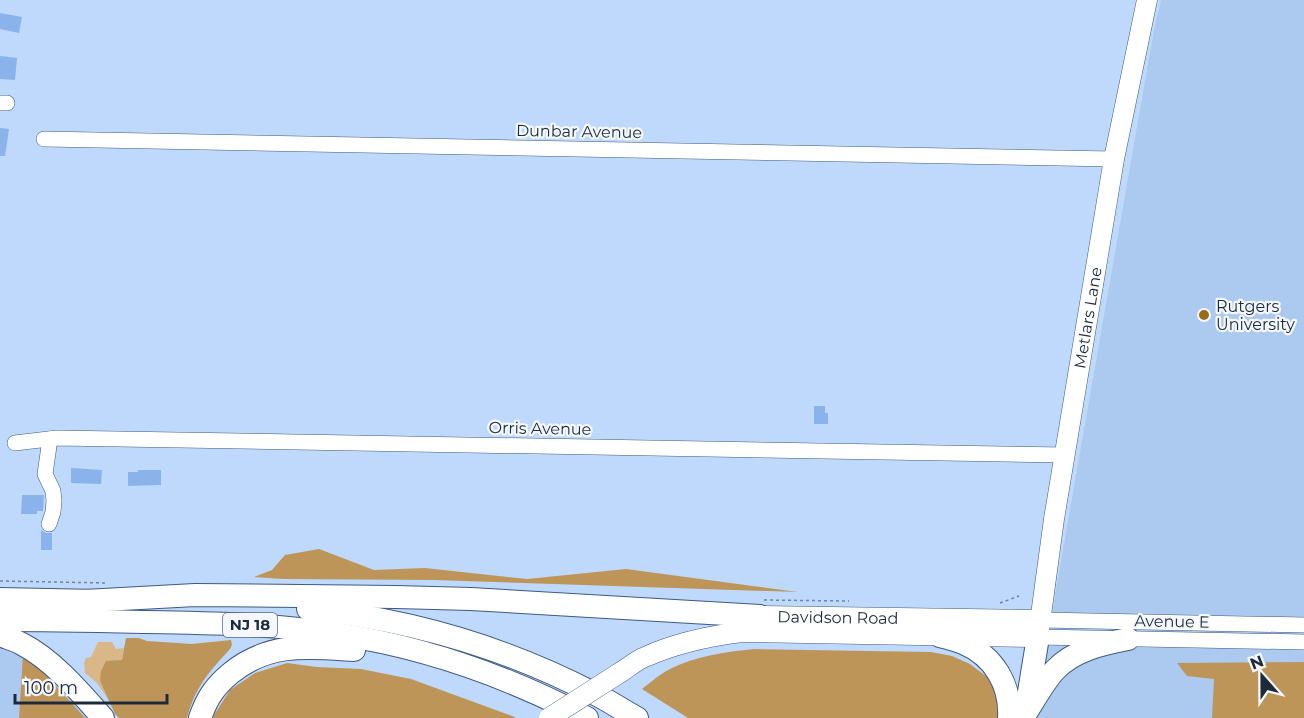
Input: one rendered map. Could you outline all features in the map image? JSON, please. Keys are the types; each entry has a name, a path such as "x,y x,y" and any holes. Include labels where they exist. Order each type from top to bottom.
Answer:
{"highway":[{"path":"85,601 195,595 396,597 471,599 760,616"},
{"name":"NJ 18","path":"0,599 226,603 333,611 378,618 452,636 523,661 594,693 637,718"},
{"name":"NJ 18","path":"0,620 212,623 279,627 338,634 396,645 448,659 525,688 587,718"},
{"path":"1020,716 1040,629"},
{"path":"0,635 22,644 39,655 75,687 103,718"},
{"path":"940,636 962,642 989,660 1002,678 1009,701 1020,716"},
{"path":"1020,716 1054,671 1071,657 1102,644 1128,639"},
{"path":"200,718 217,684 238,667 260,654 290,648 396,655 494,676"}],"main road":[{"name":"Metlars Lane","path":"1040,629 1054,519 1114,159 1147,0"},
{"name":"Davidson Road","path":"549,718 644,657 658,643 687,629 714,621 760,616 1040,629"},
{"name":"Davidson Road","path":"644,657 699,639 742,632 940,636 1040,629"}],"street":[{"name":"Dunbar Avenue","path":"44,139 1114,159"},
{"name":"Orris Avenue","path":"15,443 57,438 1065,455"},
{"path":"49,524 54,501 53,491 45,474 50,439"},
{"name":"Avenue E","path":"1040,629 1304,625"},
{"name":"Avenue E","path":"1040,629 1128,639 1304,642"}],"shaded area":[{"name":"Rutgers University","path":"1161,0 1304,0 1304,718 1037,718 1054,601"},
{"path":"319,549 374,570 425,568 527,579 626,569 798,592 434,580 254,577 272,570 285,555"},
{"path":"126,638 192,644 231,640 232,645 204,680 194,697 187,718 119,718 100,681 101,671 106,661 122,660"},
{"path":"0,642 30,657 90,718 0,718"},
{"path":"98,642 112,642 116,649 124,648 122,660 100,681 110,702 97,683 85,673 86,658 91,657"},
{"path":"754,649 931,652 952,656 970,664 991,680 997,695 1000,718 688,718 642,689 666,671 690,661 722,653"},
{"path":"23,655 46,675 85,718 19,718"},
{"path":"1304,662 1304,718 1212,718 1214,679 1187,676 1177,663"},
{"path":"287,663 361,669 411,679 515,717 213,718 230,690 255,673"}],"building":[{"path":"0,13 22,17 19,33 0,29"},
{"path":"0,56 17,58 15,80 0,79"},
{"path":"0,128 9,129 5,156 0,156"},
{"path":"814,406 825,406 825,413 828,413 828,424 814,424"},
{"path":"71,468 102,470 101,484 71,483"},
{"path":"138,470 161,470 161,485 128,486 128,472 138,472"},
{"path":"22,495 44,495 43,511 37,511 37,514 21,514"},
{"path":"41,530 52,533 52,550 41,550"}],"place":[{"name":"Rutgers University","path":"1204,315"}]}
